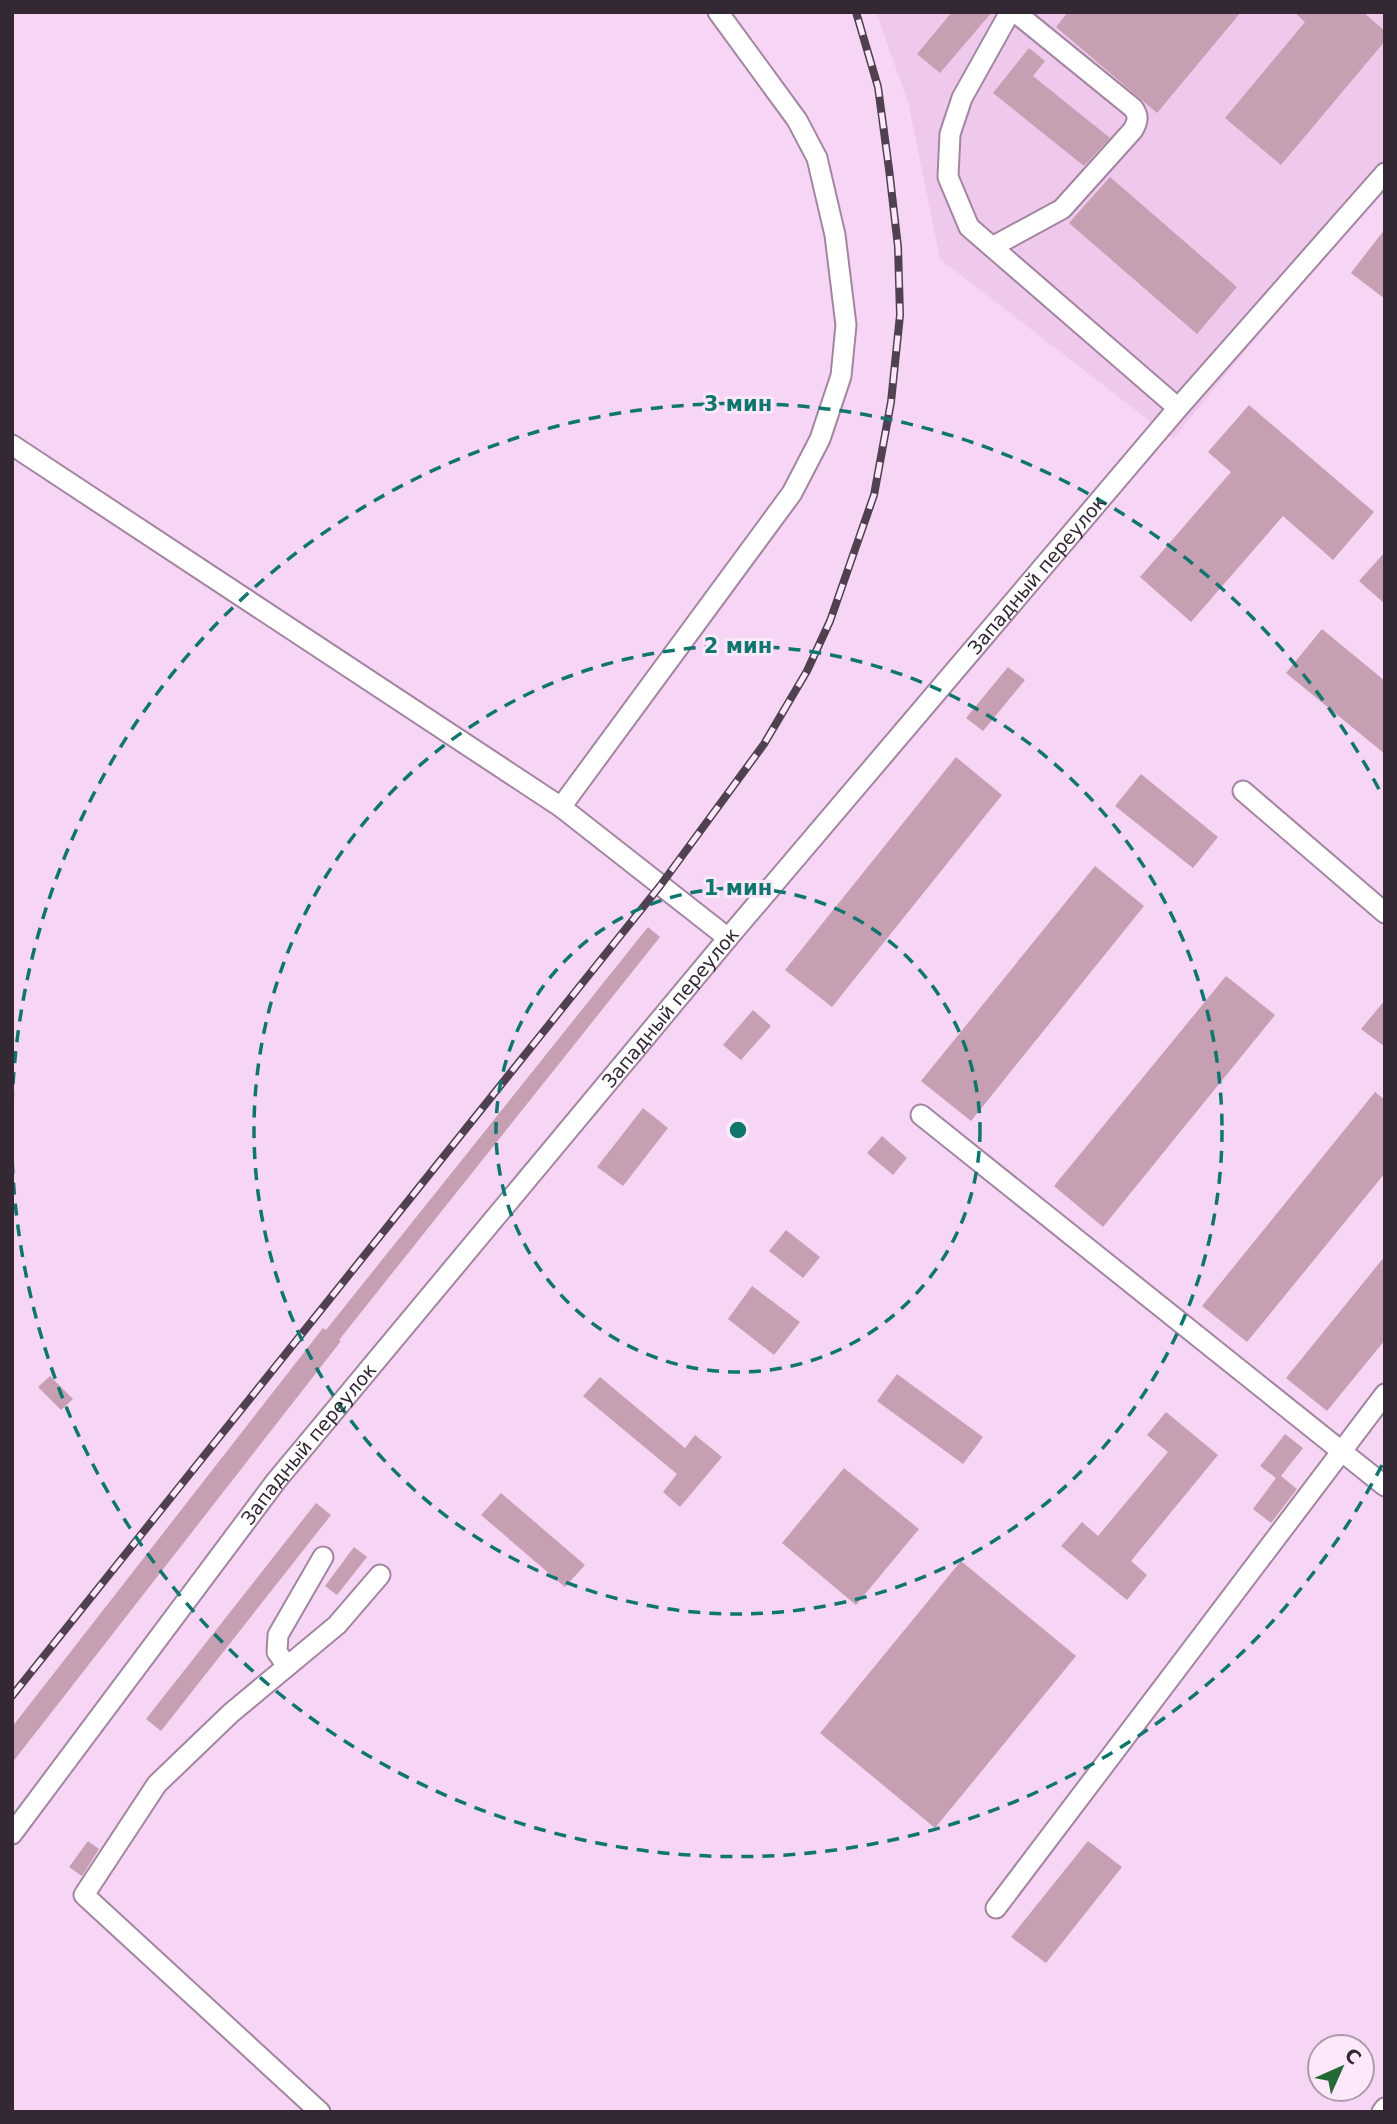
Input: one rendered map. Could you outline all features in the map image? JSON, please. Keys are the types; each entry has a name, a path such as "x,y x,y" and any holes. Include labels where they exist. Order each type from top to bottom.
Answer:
{"street":[{"path":"561,807 792,493 820,439 841,376 846,325 844,303 835,235 817,158 797,120 718,12"},
{"path":"992,247 1062,209 1133,130 1137,122 1137,114 1133,108 1013,12 962,98 950,134 948,177 969,227 992,247 1178,408"},
{"name":"Западный переулок","path":"12,1834 276,1481 728,938 1178,408 1385,173"},
{"path":"12,445 561,807 728,938"},
{"path":"1243,791 1385,914"},
{"path":"921,1115 1385,1486"},
{"path":"996,1908 1385,1394"},
{"path":"287,1666 277,1652 278,1634 323,1557"},
{"path":"320,2112 85,1895 157,1784 230,1713 337,1625 380,1575"}],"shaded area":[{"path":"876,12 1385,12 1385,181 1173,439 940,259 908,102"}],"building":[{"path":"952,12 992,12 940,73 917,54"},
{"path":"1068,12 1241,12 1157,113 1056,27"},
{"path":"1294,12 1363,12 1385,31 1385,41 1281,165 1225,118 1305,22"},
{"path":"1029,48 1045,61 1033,76 1110,138 1084,166 993,93"},
{"path":"1110,177 1237,287 1197,334 1069,223"},
{"path":"1385,229 1385,299 1351,273"},
{"path":"1249,405 1374,512 1333,560 1283,516 1191,622 1140,577 1231,472 1208,452"},
{"path":"1385,552 1385,604 1359,581"},
{"path":"1322,629 1385,681 1385,754 1286,673"},
{"path":"1008,667 1025,680 983,731 966,718"},
{"path":"956,757 1002,795 832,1007 785,970"},
{"path":"1141,774 1218,837 1193,868 1115,806"},
{"path":"1095,866 1144,906 971,1121 921,1081"},
{"path":"648,927 660,937 339,1340 341,1341 12,1763 12,1727 323,1328 326,1330"},
{"path":"1226,976 1275,1015 1103,1227 1054,1186"},
{"path":"1385,1000 1385,1047 1361,1029"},
{"path":"753,1010 771,1026 741,1060 723,1045"},
{"path":"1375,1092 1385,1100 1385,1173 1247,1342 1202,1306"},
{"path":"643,1108 668,1128 623,1186 597,1167"},
{"path":"882,1136 907,1158 893,1175 867,1153"},
{"path":"786,1230 820,1257 803,1278 769,1251"},
{"path":"1385,1256 1385,1340 1327,1411 1286,1378"},
{"path":"752,1286 800,1322 774,1355 728,1319"},
{"path":"897,1374 983,1437 963,1464 877,1401"},
{"path":"50,1376 73,1399 61,1410 38,1387"},
{"path":"600,1377 685,1448 695,1435 722,1457 680,1507 663,1492 677,1474 583,1396"},
{"path":"1166,1412 1218,1455 1131,1561 1147,1575 1127,1600 1061,1546 1082,1522 1098,1536 1168,1452 1147,1435"},
{"path":"1285,1434 1303,1448 1281,1476 1297,1489 1271,1523 1253,1509 1276,1478 1260,1466"},
{"path":"844,1468 919,1529 856,1605 782,1543"},
{"path":"501,1493 585,1565 565,1587 481,1515"},
{"path":"316,1503 331,1515 161,1731 146,1719"},
{"path":"354,1547 367,1557 337,1595 325,1586"},
{"path":"961,1561 1076,1656 935,1828 820,1733"},
{"path":"88,1841 99,1849 82,1876 69,1867"},
{"path":"1088,1841 1122,1867 1046,1963 1011,1937"}],"railway":[{"path":"12,1696 660,886 764,744 807,671 830,621 874,495 891,402 900,315 898,247 878,87 856,12"}]}
